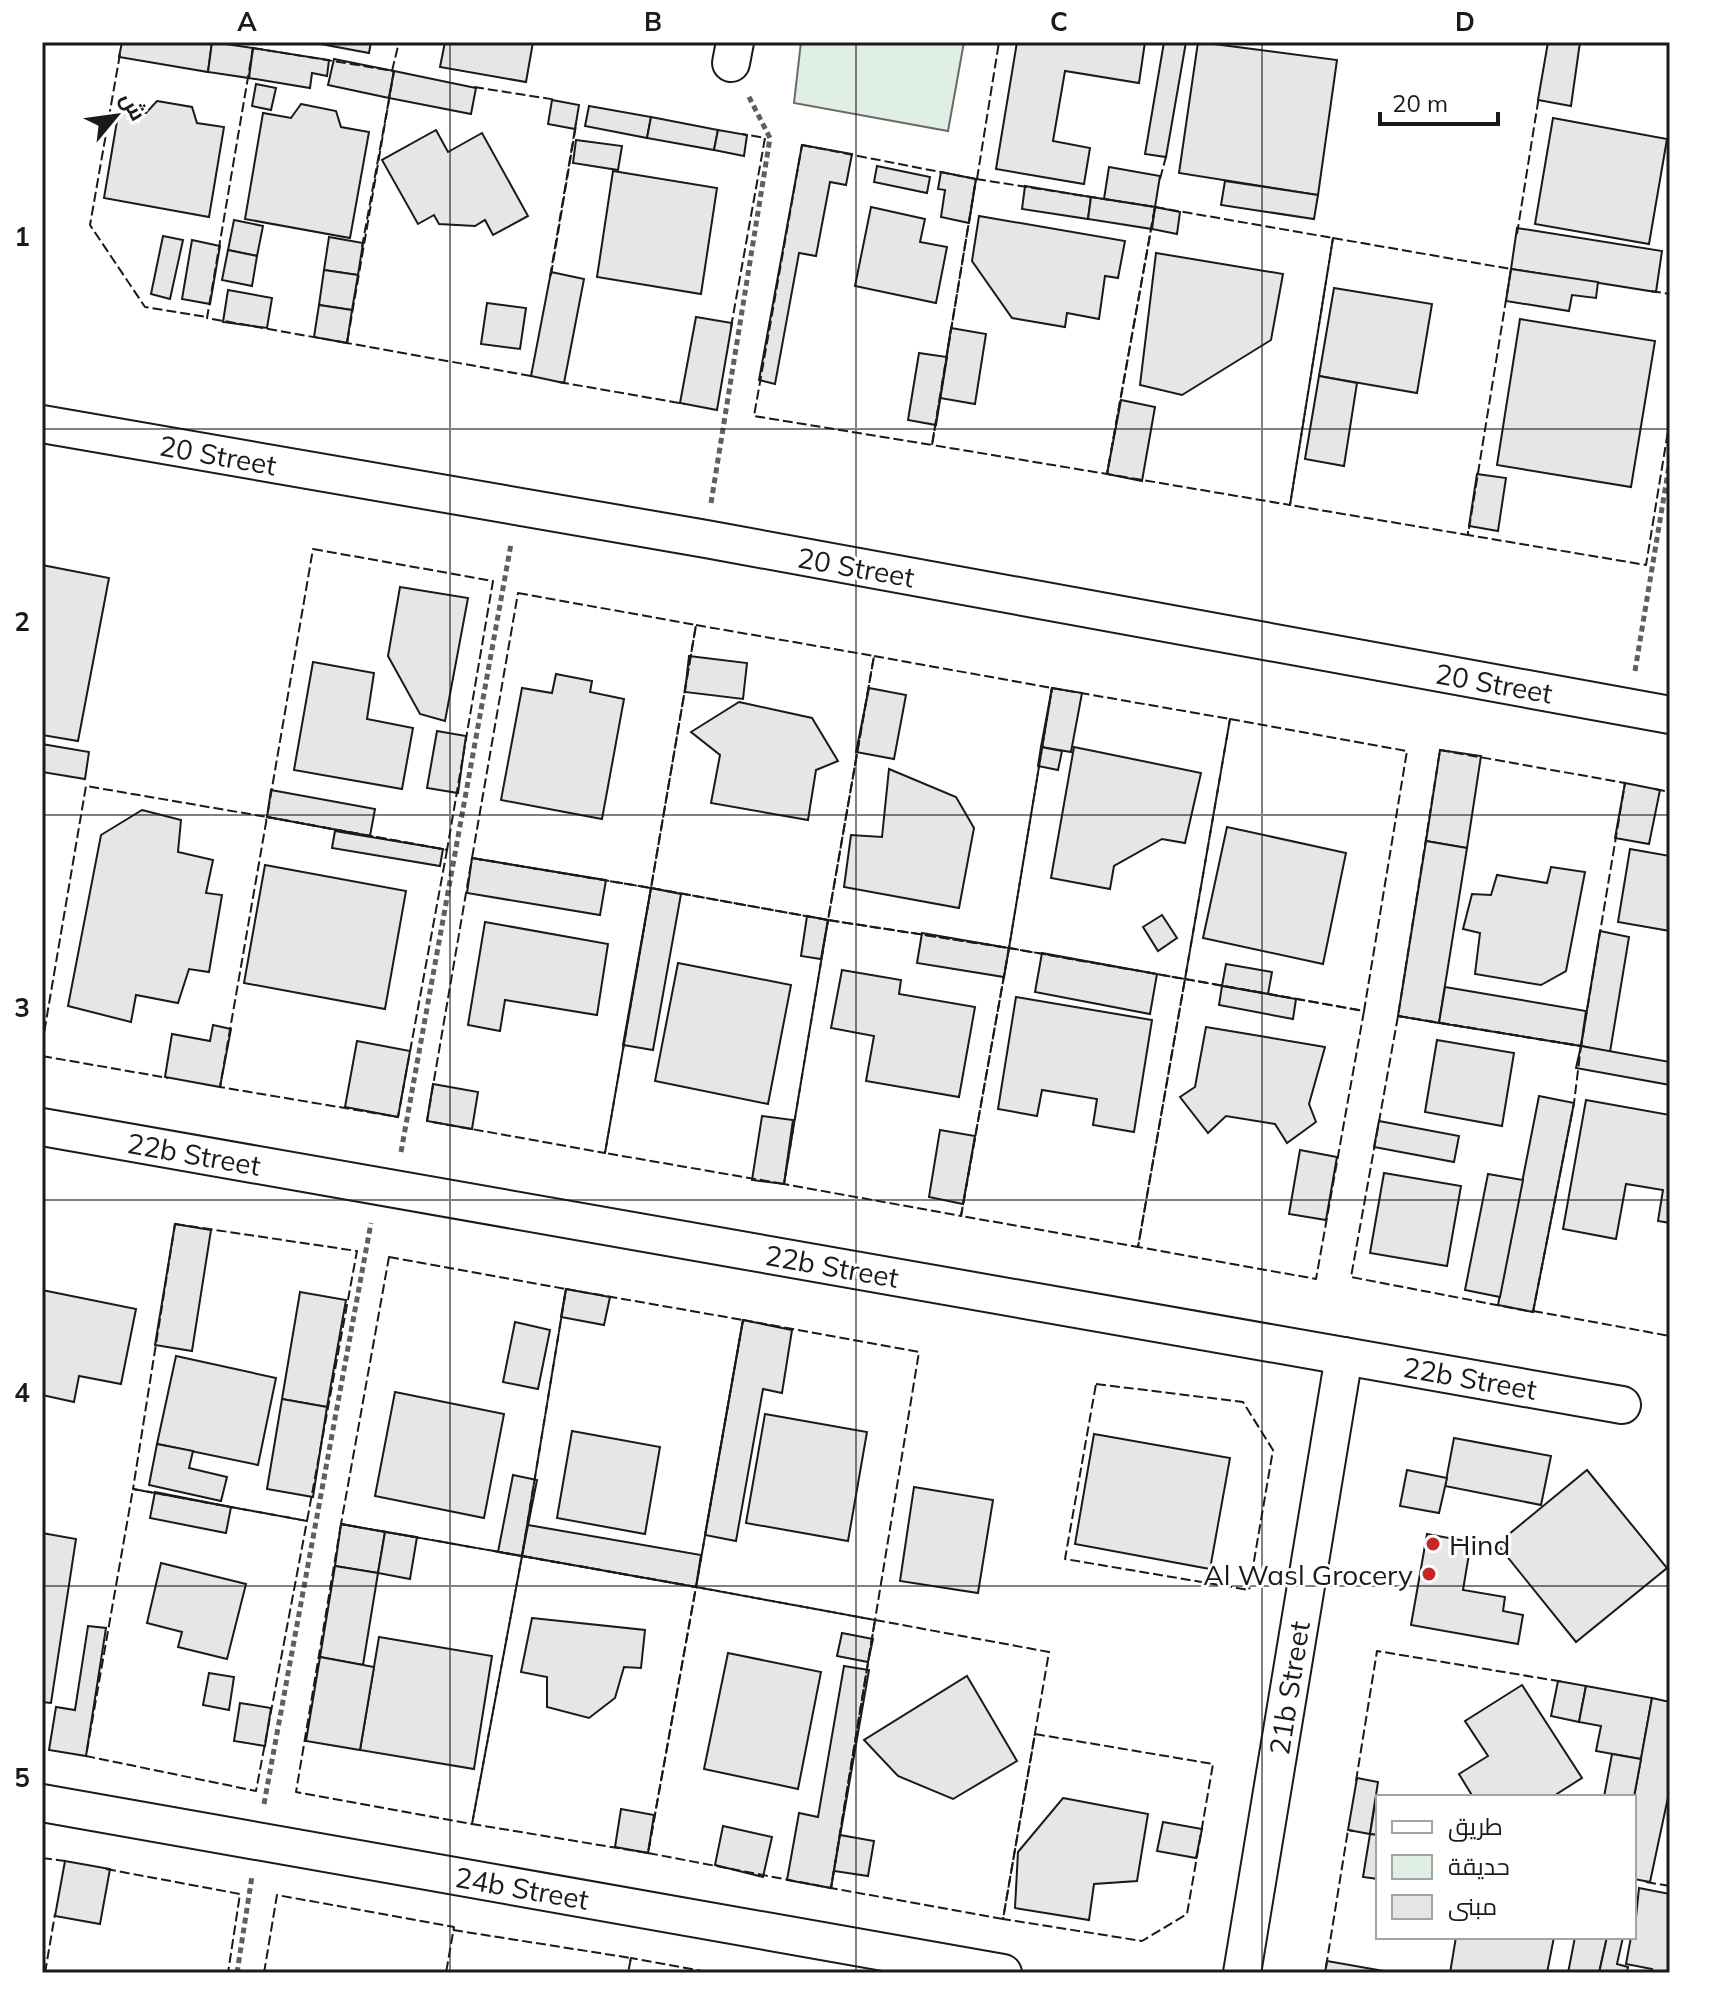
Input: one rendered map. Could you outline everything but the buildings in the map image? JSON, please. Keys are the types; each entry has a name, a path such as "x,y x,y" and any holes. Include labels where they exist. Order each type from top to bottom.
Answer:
{"street":[{"name":"20 Street","path":"42,424 706,539 1670,715"},
{"name":"22b Street","path":"42,1127 1622,1405"},
{"name":"21b Street","path":"1242,1973 1344,1356"},
{"name":"24b Street","path":"42,1803 1003,1973"}],"path":[{"path":"706,539 770,138 733,52"},
{"path":"1629,708 1670,460"},
{"path":"237,1973 257,1841 518,507"}],"green space":[{"path":"801,42 964,42 948,131 794,103"}],"fence":[{"path":"392,71 399,42"},
{"path":"977,179 999,42"},
{"path":"253,48 394,71 347,343 207,318 253,48"},
{"path":"120,54 90,225 145,307 207,317"},
{"path":"474,87 557,100"},
{"path":"362,247 390,94"},
{"path":"1517,234 1539,96"},
{"path":"550,277 576,123"},
{"path":"551,275 576,125"},
{"path":"731,327 765,138 742,134"},
{"path":"802,145 976,179 932,445 754,416 802,145"},
{"path":"1160,179 1167,153"},
{"path":"976,179 1155,207 1107,474 932,445 976,179"},
{"path":"1155,207 1333,238 1290,505 1107,474 1155,207"},
{"path":"1333,238 1511,269 1468,535 1290,505 1333,238"},
{"path":"1651,291 1670,294"},
{"path":"348,338 347,343 531,376 532,371"},
{"path":"559,382 685,404"},
{"path":"1468,531 1468,535 1646,565 1670,419"},
{"path":"313,549 493,581 447,850 267,817 313,549"},
{"path":"518,593 696,625 651,888 472,858 518,593"},
{"path":"696,625 874,656 828,920 651,888 696,625"},
{"path":"874,656 1052,688 1009,948 828,920 874,656"},
{"path":"1052,688 1230,719 1185,979 1009,948 1052,688"},
{"path":"1230,719 1407,751 1364,1011 1185,979 1230,719"},
{"path":"1440,750 1625,783 1581,1046 1398,1016 1440,750"},
{"path":"42,1045 86,786 267,817 266,820"},
{"path":"1655,789 1670,792"},
{"path":"267,817 447,850 398,1117 220,1087 267,817"},
{"path":"472,858 651,888 605,1153 427,1121 472,858"},
{"path":"651,888 828,920 784,1184 605,1153 651,888"},
{"path":"828,920 1009,948 961,1216 784,1184 828,920"},
{"path":"1009,948 1185,979 1138,1247 961,1216 1009,948"},
{"path":"1185,979 1364,1011 1316,1279 1138,1247 1185,979"},
{"path":"1398,1016 1581,1046 1574,1103 1533,1312 1351,1277 1398,1016"},
{"path":"42,1056 168,1078"},
{"path":"175,1224 357,1251 307,1521 133,1489 175,1224"},
{"path":"389,1257 566,1289 522,1556 341,1524 389,1257"},
{"path":"566,1289 743,1320 696,1587 522,1556 566,1289"},
{"path":"1533,1311 1670,1336"},
{"path":"743,1320 919,1352 875,1620 696,1587 743,1320"},
{"path":"1096,1384 1243,1402 1273,1450 1249,1590 1065,1559 1096,1384"},
{"path":"133,1489 307,1521 256,1791 86,1756 133,1489"},
{"path":"341,1524 522,1556 472,1824 296,1792 341,1524"},
{"path":"522,1556 696,1587 648,1853 472,1824 522,1556"},
{"path":"696,1587 875,1620 831,1888 648,1853 696,1587"},
{"path":"875,1620 1049,1652 1003,1919 831,1888 875,1620"},
{"path":"1356,1781 1377,1651 1564,1682"},
{"path":"1035,1734 1213,1764 1187,1914 1142,1941 1003,1919 1035,1734"},
{"path":"1326,1967 1348,1830 1354,1831"},
{"path":"42,1858 65,1861 64,1866"},
{"path":"106,1869 240,1894 228,1973"},
{"path":"1646,1882 1670,1886"},
{"path":"264,1973 277,1895 454,1927 446,1973"},
{"path":"45,1973 55,1914"},
{"path":"453,1930 631,1958 628,1973"},
{"path":"630,1961 631,1958 714,1973"}],"place":[{"name":"Hind","path":"1433,1544"},
{"name":"Al Wasl Grocery","path":"1429,1574"}]}
